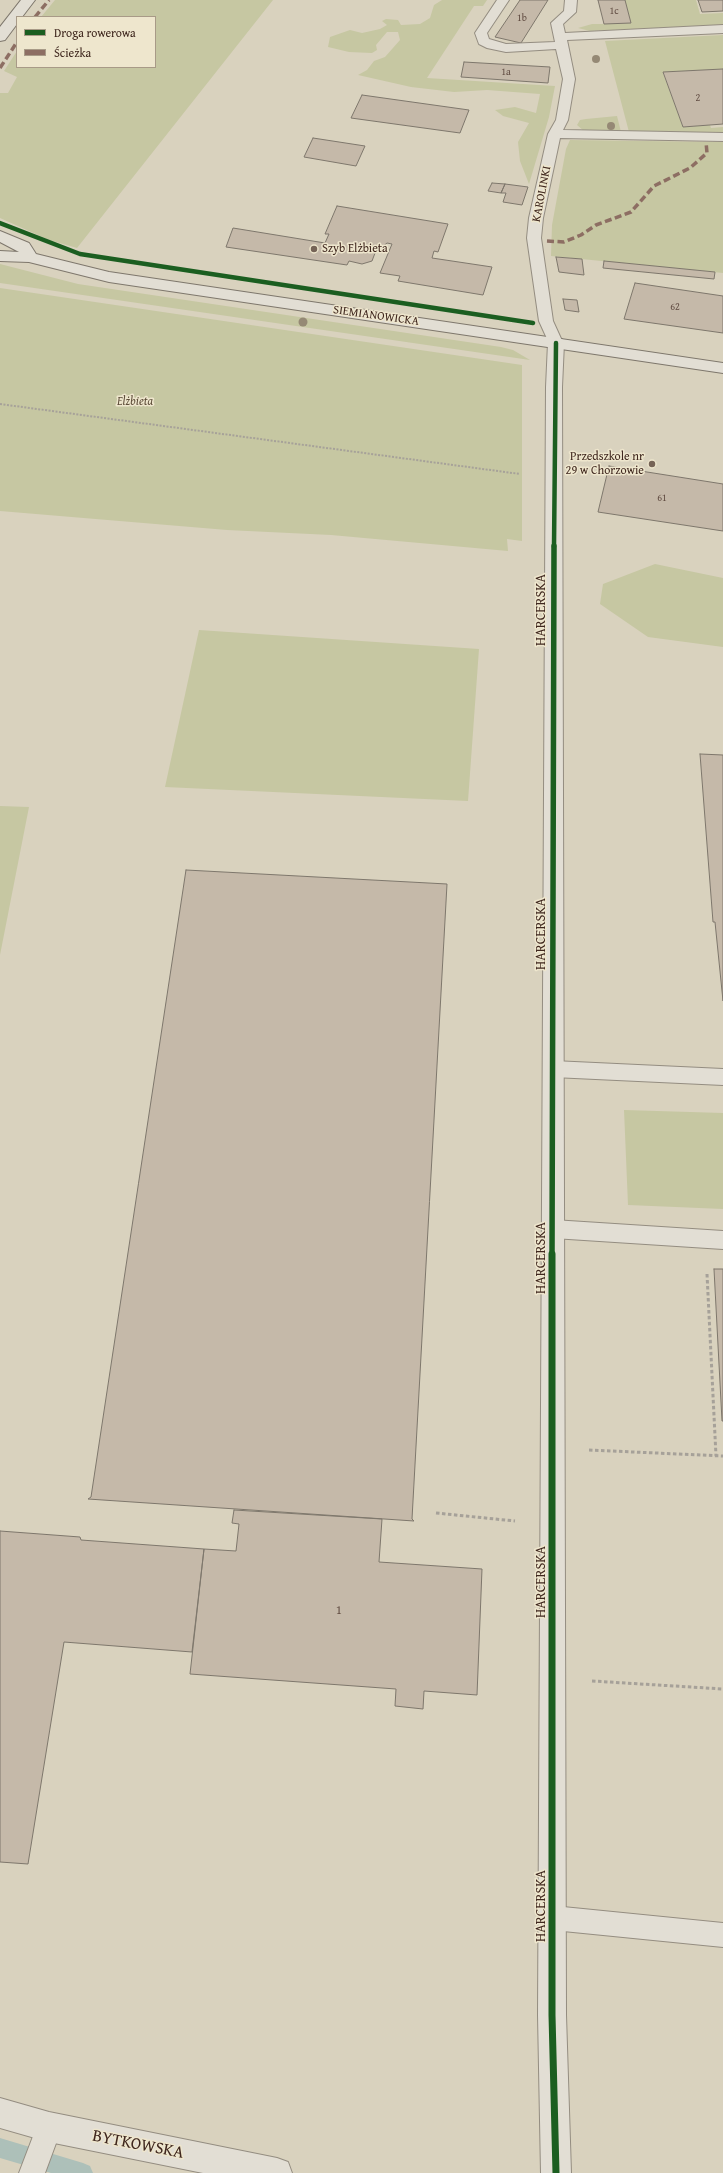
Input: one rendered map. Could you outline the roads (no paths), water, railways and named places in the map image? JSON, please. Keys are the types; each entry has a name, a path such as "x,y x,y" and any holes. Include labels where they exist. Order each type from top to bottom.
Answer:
{"street":[{"path":"0,37 28,0"},
{"name":"SIEMIANOWICKA","path":"0,236 23,246 30,257"},
{"name":"SIEMIANOWICKA","path":"0,256 30,257 66,268 109,277 723,368"},
{"name":"HARCERSKA","path":"556,343 554,387 552,655 554,1069 552,2015 556,2173"},
{"name":"BYTKOWSKA","path":"0,2113 50,2127 277,2173"}],"lane":[{"path":"503,0 481,33 483,41 491,46 506,48 560,41 723,30"},
{"name":"KAROLINKI","path":"556,343 546,321 534,238 536,218 554,134 562,120 569,79 557,23 570,12 571,0"},
{"path":"554,134 723,137"},
{"path":"554,1069 723,1077"},
{"path":"553,1229 723,1240"},
{"path":"553,1918 723,1934"},
{"path":"32,2173 50,2127"}],"waterway":[{"path":"0,2148 83,2173"}],"place":[{"name":"Szyb Elżbieta","path":"314,249"},
{"name":"Przedszkole nr 29 w Chorzowie","path":"652,464"}],"park label":[{"name":"Elżbieta","path":"135,402"}]}
